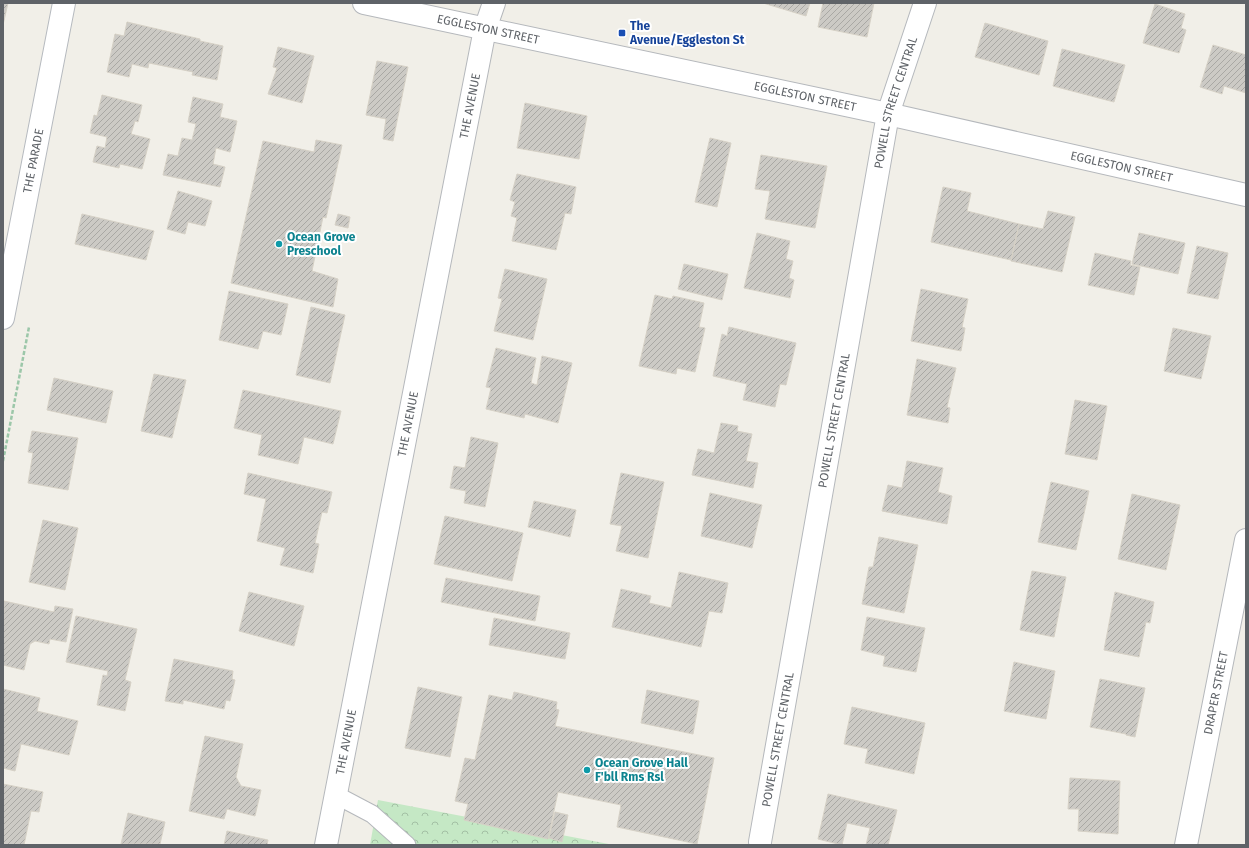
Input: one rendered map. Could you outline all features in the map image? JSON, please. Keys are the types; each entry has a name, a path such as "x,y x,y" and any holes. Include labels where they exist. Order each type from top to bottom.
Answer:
{"street":[{"name":"THE PARADE","path":"3,318 64,3"},
{"name":"EGGLESTON STREET","path":"364,3 888,114 1246,195"},
{"name":"THE AVENUE","path":"326,845 485,29 494,3"},
{"name":"POWELL STREET CENTRAL","path":"760,844 888,114 925,3"},
{"name":"DRAPER STREET","path":"1186,845 1246,540"}],"lane":[{"path":"336,795 372,814 407,845"}],"green space":[{"path":"378,800 614,845 370,845"}],"building":[{"path":"3,3 8,3 3,25"},
{"path":"763,3 810,3 806,16"},
{"path":"823,3 874,3 867,37 818,27"},
{"path":"1155,4 1185,14 1181,28 1186,30 1179,53 1143,43"},
{"path":"127,22 200,39 200,41 223,46 217,80 192,75 193,72 149,63 148,68 132,64 129,77 107,72 115,34 124,36"},
{"path":"985,23 1048,41 1039,75 975,57"},
{"path":"1213,45 1246,55 1246,93 1224,86 1222,94 1200,87"},
{"path":"278,47 314,56 302,103 268,94 277,68 273,67"},
{"path":"1062,49 1125,65 1114,102 1053,86"},
{"path":"377,61 408,67 393,141 383,139 386,119 366,115"},
{"path":"102,95 142,105 138,122 135,121 131,134 150,139 142,169 120,164 119,168 93,162 97,146 105,148 107,137 90,133 94,115 97,116"},
{"path":"193,97 223,104 220,117 237,121 230,152 216,148 213,164 225,167 220,187 163,175 168,154 178,156 182,138 192,140 196,124 188,122"},
{"path":"525,103 587,116 579,159 517,148"},
{"path":"710,138 731,143 717,207 695,202"},
{"name":"Ocean Grove Preschool","path":"316,140 342,145 326,218 323,217 312,271 338,279 333,307 231,283 263,141 314,152"},
{"path":"761,155 827,166 815,228 765,219 770,191 755,189"},
{"path":"517,174 576,187 571,214 565,213 556,250 512,241 517,218 511,216 515,202 510,200"},
{"path":"943,187 971,193 967,211 1019,224 1011,260 931,242"},
{"path":"178,191 212,201 205,226 188,222 185,234 167,229"},
{"path":"1048,211 1075,217 1062,272 1011,261 1019,224 1043,229"},
{"path":"82,214 154,231 146,260 75,244"},
{"path":"338,214 350,217 348,228 335,225"},
{"path":"757,233 790,241 786,259 793,261 789,278 794,280 790,298 744,288"},
{"path":"1139,233 1185,243 1178,274 1132,264"},
{"path":"1197,246 1228,253 1218,299 1187,293"},
{"path":"1095,253 1131,261 1130,265 1140,267 1134,295 1088,285"},
{"path":"684,264 728,274 722,300 678,289"},
{"path":"505,269 547,279 533,340 494,331 502,299 498,298"},
{"path":"921,289 968,299 962,327 965,328 961,351 911,341"},
{"path":"229,291 288,304 281,335 263,331 258,349 219,340"},
{"path":"655,295 672,299 673,296 704,303 699,327 705,328 695,372 677,368 676,374 639,366"},
{"path":"311,307 345,315 330,383 296,375"},
{"path":"729,327 796,343 786,385 780,384 775,407 743,400 747,384 713,376 722,334 727,336"},
{"path":"1173,328 1211,336 1201,379 1164,371"},
{"path":"496,348 536,358 531,383 537,385 542,356 572,363 558,423 525,414 524,418 486,409 491,388 486,387"},
{"path":"917,359 956,368 947,407 950,408 948,423 907,415"},
{"path":"154,374 186,380 172,438 141,431"},
{"path":"54,378 113,391 106,423 47,410"},
{"path":"243,390 341,411 333,444 304,437 298,464 258,455 262,435 234,428"},
{"path":"1075,400 1107,406 1097,460 1065,454"},
{"path":"721,423 738,426 737,431 752,434 746,461 758,463 753,488 692,475 698,449 714,453"},
{"path":"32,431 78,438 68,490 28,483 33,453 28,452"},
{"path":"471,437 498,443 485,507 464,503 466,491 450,488 454,466 465,468"},
{"path":"907,461 943,468 938,492 952,496 947,524 882,511 888,485 902,488"},
{"path":"248,473 332,492 327,513 322,512 315,543 319,544 313,573 280,565 285,548 257,541 266,499 244,494"},
{"path":"621,473 664,482 648,558 616,551 622,526 610,524"},
{"path":"1051,482 1089,491 1076,550 1038,542"},
{"path":"710,493 762,505 752,548 701,536"},
{"path":"1132,494 1180,505 1166,570 1118,559"},
{"path":"534,501 576,510 570,537 528,527"},
{"path":"445,516 523,533 512,581 434,564"},
{"path":"43,520 78,528 65,590 29,582"},
{"path":"879,537 918,545 904,613 862,604 869,567 873,567"},
{"path":"1032,571 1066,577 1054,637 1020,630"},
{"path":"679,572 728,583 722,613 709,611 701,647 612,627 621,589 651,596 649,603 671,608"},
{"path":"446,578 540,596 535,621 441,602"},
{"path":"249,592 304,606 294,646 239,631"},
{"path":"1115,592 1154,602 1150,623 1146,622 1139,657 1104,650"},
{"path":"4,601 54,612 55,606 73,609 66,642 50,639 49,644 35,641 30,644 24,670 3,665"},
{"path":"76,616 137,629 125,680 131,682 125,711 97,705 103,675 107,676 108,671 66,662"},
{"path":"867,617 925,628 916,672 883,666 885,656 861,650"},
{"path":"494,618 570,633 565,659 489,645"},
{"path":"174,659 233,671 232,679 235,680 230,701 226,700 224,709 183,700 183,704 165,701"},
{"path":"1014,662 1055,671 1046,719 1004,711"},
{"path":"1100,679 1145,688 1135,737 1090,727"},
{"path":"418,687 462,697 450,757 405,748"},
{"path":"3,689 40,698 37,711 78,721 69,755 21,744 15,771 3,768"},
{"path":"647,690 699,701 693,734 641,723"},
{"name":"Ocean Grove Hall F'bll Rms Rsl","path":"514,692 557,702 556,709 559,710 555,726 714,758 697,844 617,827 621,805 558,792 548,839 464,820 468,804 455,801 465,758 475,760 489,695 512,700"},
{"path":"852,707 925,723 914,774 865,763 868,749 844,744"},
{"path":"205,736 243,744 236,777 241,786 261,790 255,816 227,809 224,819 189,811"},
{"path":"1070,778 1120,781 1118,834 1078,831 1079,809 1068,809"},
{"path":"3,784 43,792 39,812 31,811 24,845 3,845"},
{"path":"828,794 897,810 888,845 866,845 870,828 847,823 842,845 818,839"},
{"path":"555,812 568,815 562,842 549,838"},
{"path":"128,813 165,822 160,844 121,844"},
{"path":"227,831 268,840 267,845 224,845"}],"place":[{"name":"The Avenue/Eggleston St","path":"622,33"},
{"name":"Ocean Grove Preschool","path":"279,244"},
{"name":"Ocean Grove Hall F'bll Rms Rsl","path":"587,770"}]}
